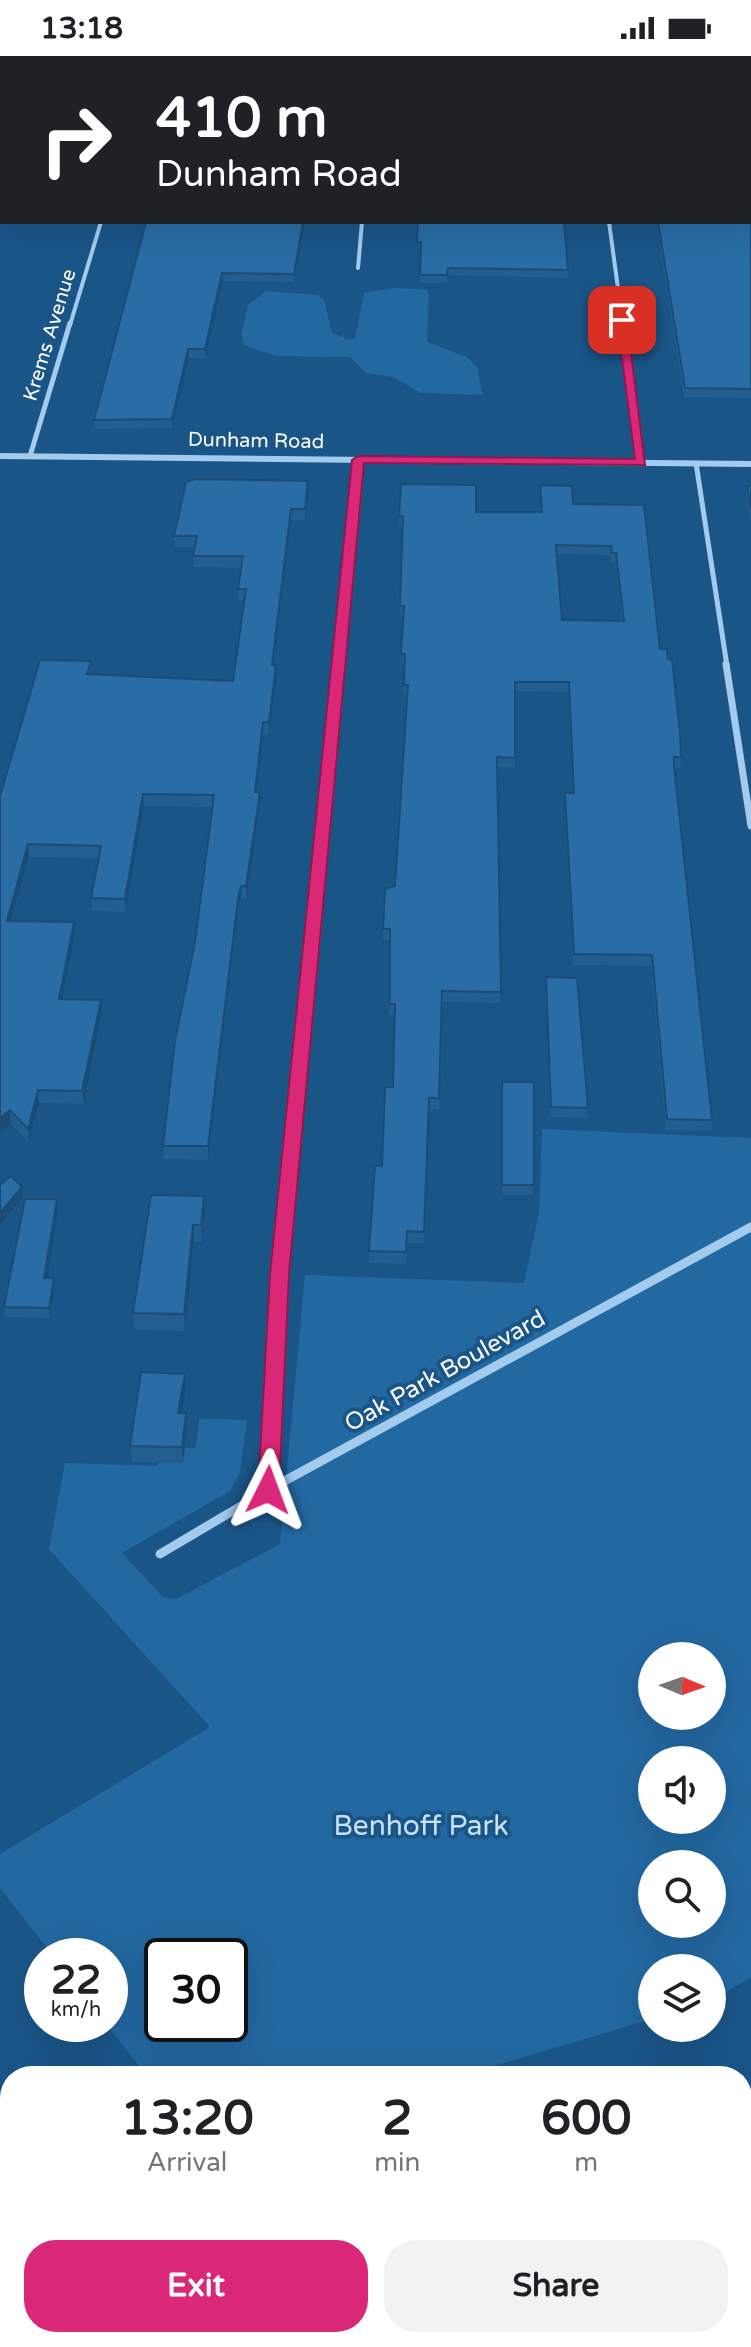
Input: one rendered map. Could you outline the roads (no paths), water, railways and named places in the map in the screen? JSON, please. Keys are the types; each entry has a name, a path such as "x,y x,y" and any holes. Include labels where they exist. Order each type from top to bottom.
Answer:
{"street":[{"name":"Krems Avenue","path":"30,456 100,224"},
{"path":"358,268 362,224"},
{"path":"609,224 641,463"},
{"name":"Dunham Road","path":"0,456 751,464"},
{"path":"268,1490 280,1274 358,460"},
{"path":"696,463 751,826"},
{"name":"Oak Park Boulevard","path":"160,1554 268,1490 751,1227"}],"park label":[{"name":"Benhoff Park","path":"421,1826"}]}
